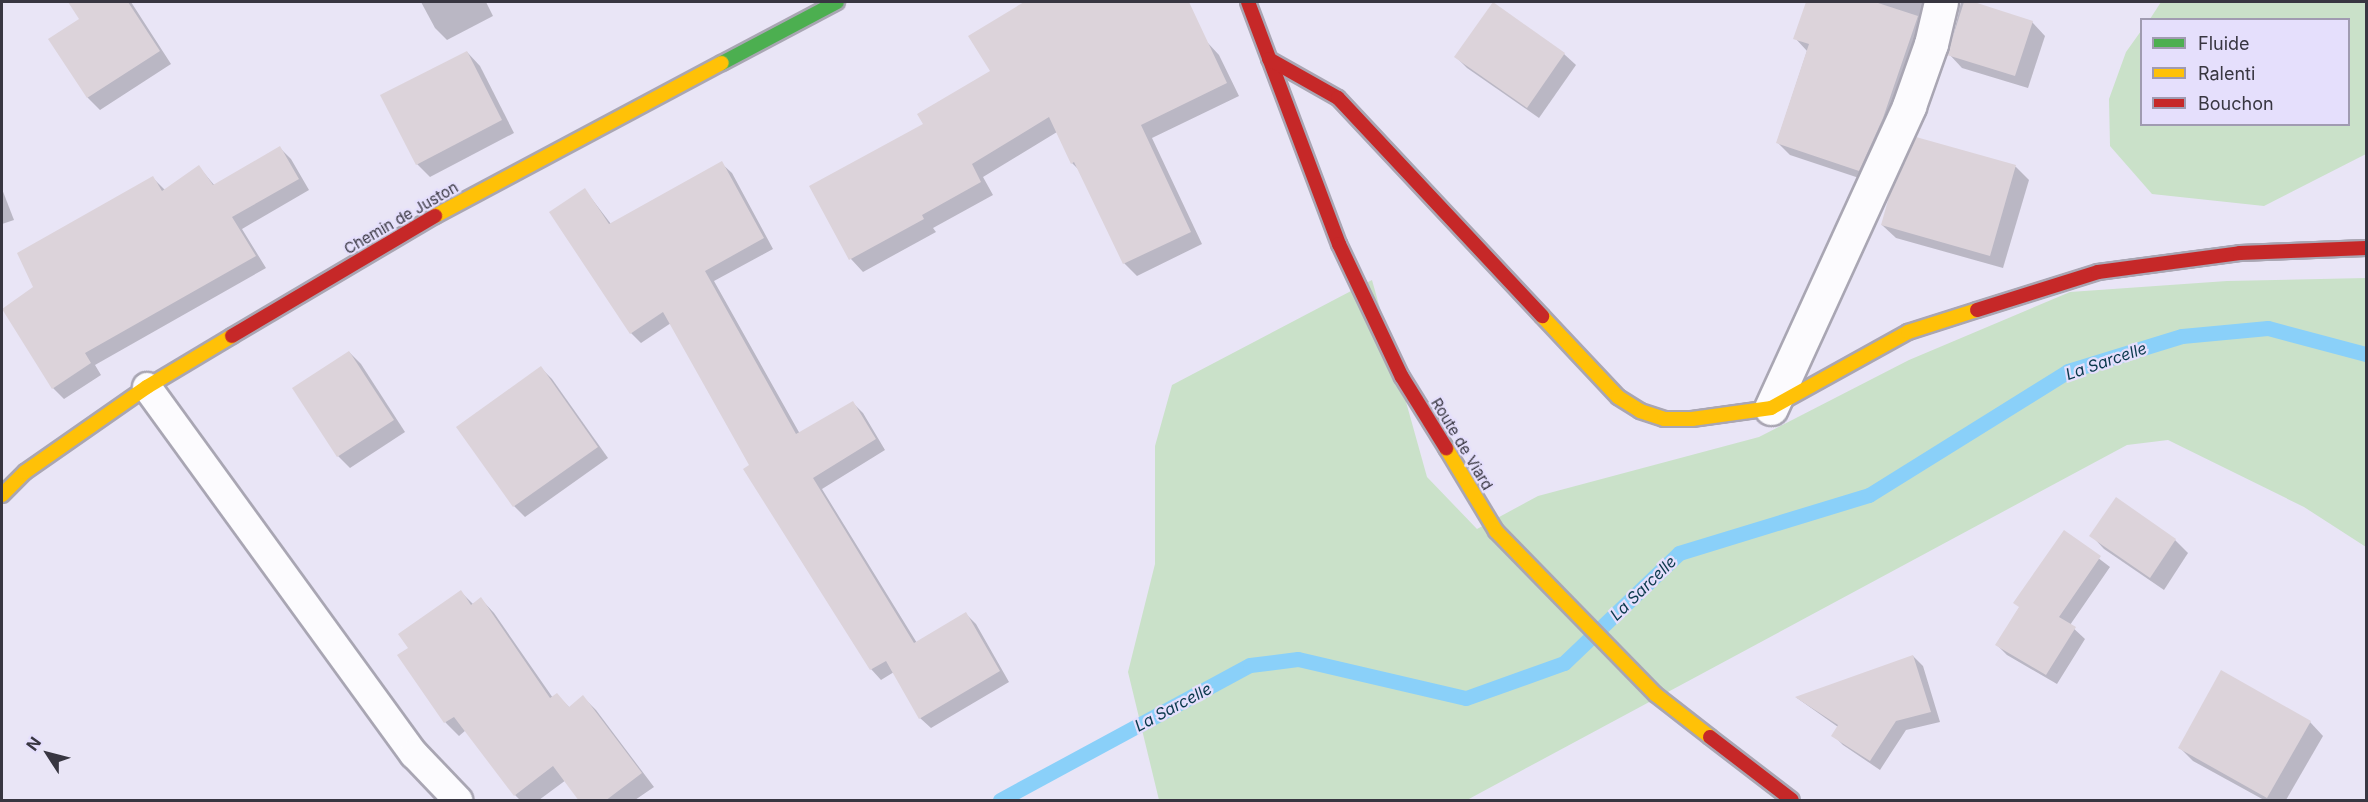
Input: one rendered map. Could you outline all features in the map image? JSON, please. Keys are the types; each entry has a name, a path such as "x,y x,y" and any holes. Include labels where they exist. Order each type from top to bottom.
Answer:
{"street":[{"name":"Chemin de Juston","path":"2,495 25,472 147,387 438,214 837,2"},
{"name":"Route de Viard","path":"1248,2 1339,244 1397,367 1496,531 1655,694 1792,801"},
{"path":"1771,408 1909,106 1931,44 1941,2"},
{"path":"1269,59 1338,98 1618,397 1640,411 1664,419 1692,419 1771,408 1908,332 2098,272 2240,253 2367,248"}],"lane":[{"path":"147,387 414,754 458,801"}],"green space":[{"path":"2161,2 2366,2 2366,154 2264,206 2152,194 2110,146 2109,99 2126,52 2140,32 2140,126 2350,126 2350,18 2151,18"},
{"path":"2366,278 2366,547 2304,507 2168,440 2127,445 1467,800 1159,800 1128,672 1155,564 1155,446 1172,385 1372,280 1427,477 1477,529 1538,496 1759,437 1909,360 2070,292 2227,281"}],"building":[{"path":"68,2 128,2 160,51 87,98 48,39 79,19"},
{"path":"1024,2 1189,2 1227,83 1141,125 1191,232 1123,264 1074,162 1071,164 1049,117 972,164 981,182 922,215 924,219 849,260 809,186 923,124 917,114 990,71 968,36"},
{"path":"1493,2 1565,53 1527,108 1454,57"},
{"path":"1806,2 1875,2 1918,16 1883,118 1859,171 1776,143 1809,44 1793,39"},
{"path":"1964,2 1974,2 2033,21 2015,76 1947,55"},
{"path":"467,51 502,120 416,165 380,95"},
{"path":"1916,137 2016,165 1990,256 1881,225 1890,193"},
{"path":"280,146 299,179 232,217 256,256 85,353 91,363 52,389 2,309 33,287 17,253 153,176 162,191 199,165 213,185"},
{"path":"722,161 764,238 705,271 796,434 853,401 876,439 813,478 914,643 966,612 1000,671 919,719 886,661 870,670 743,469 749,465 663,312 630,334 549,212 585,188 609,224"},
{"path":"349,351 394,420 337,457 292,388"},
{"path":"541,366 598,447 513,507 456,427"},
{"path":"2116,497 2176,539 2150,578 2089,536"},
{"path":"2064,530 2101,556 2059,617 2076,627 2046,675 1995,645 2019,607 2013,603"},
{"path":"461,590 471,605 481,597 550,698 557,693 569,707 583,695 642,773 605,801 579,801 553,766 514,796 454,717 444,723 397,655 408,648 398,634"},
{"path":"1913,655 1931,712 1896,721 1870,761 1831,736 1838,725 1795,697"},
{"path":"2221,670 2311,721 2267,798 2178,748"}],"waterway":[{"name":"La Sarcelle","path":"1000,800 1250,665 1298,659 1466,698 1564,663 1679,553 1869,495 2068,371 2182,336 2268,328 2366,354"}],"traffic: fast":[{"path":"722,63 837,2"}],"traffic: slow":[{"path":"435,216 722,63"},
{"path":"1542,316 1618,397 1640,411 1664,419 1692,419 1771,408 1908,332 1977,310"},
{"path":"2,495 25,472 147,387 232,336"},
{"path":"1446,448 1496,531 1655,694 1710,737"}],"traffic: jam":[{"path":"1248,2 1339,244 1402,377 1446,448"},
{"path":"1269,59 1338,98 1542,316"},
{"path":"232,336 435,216"},
{"path":"1977,310 2098,272 2240,253 2366,248"},
{"path":"1710,737 1792,800"}]}
